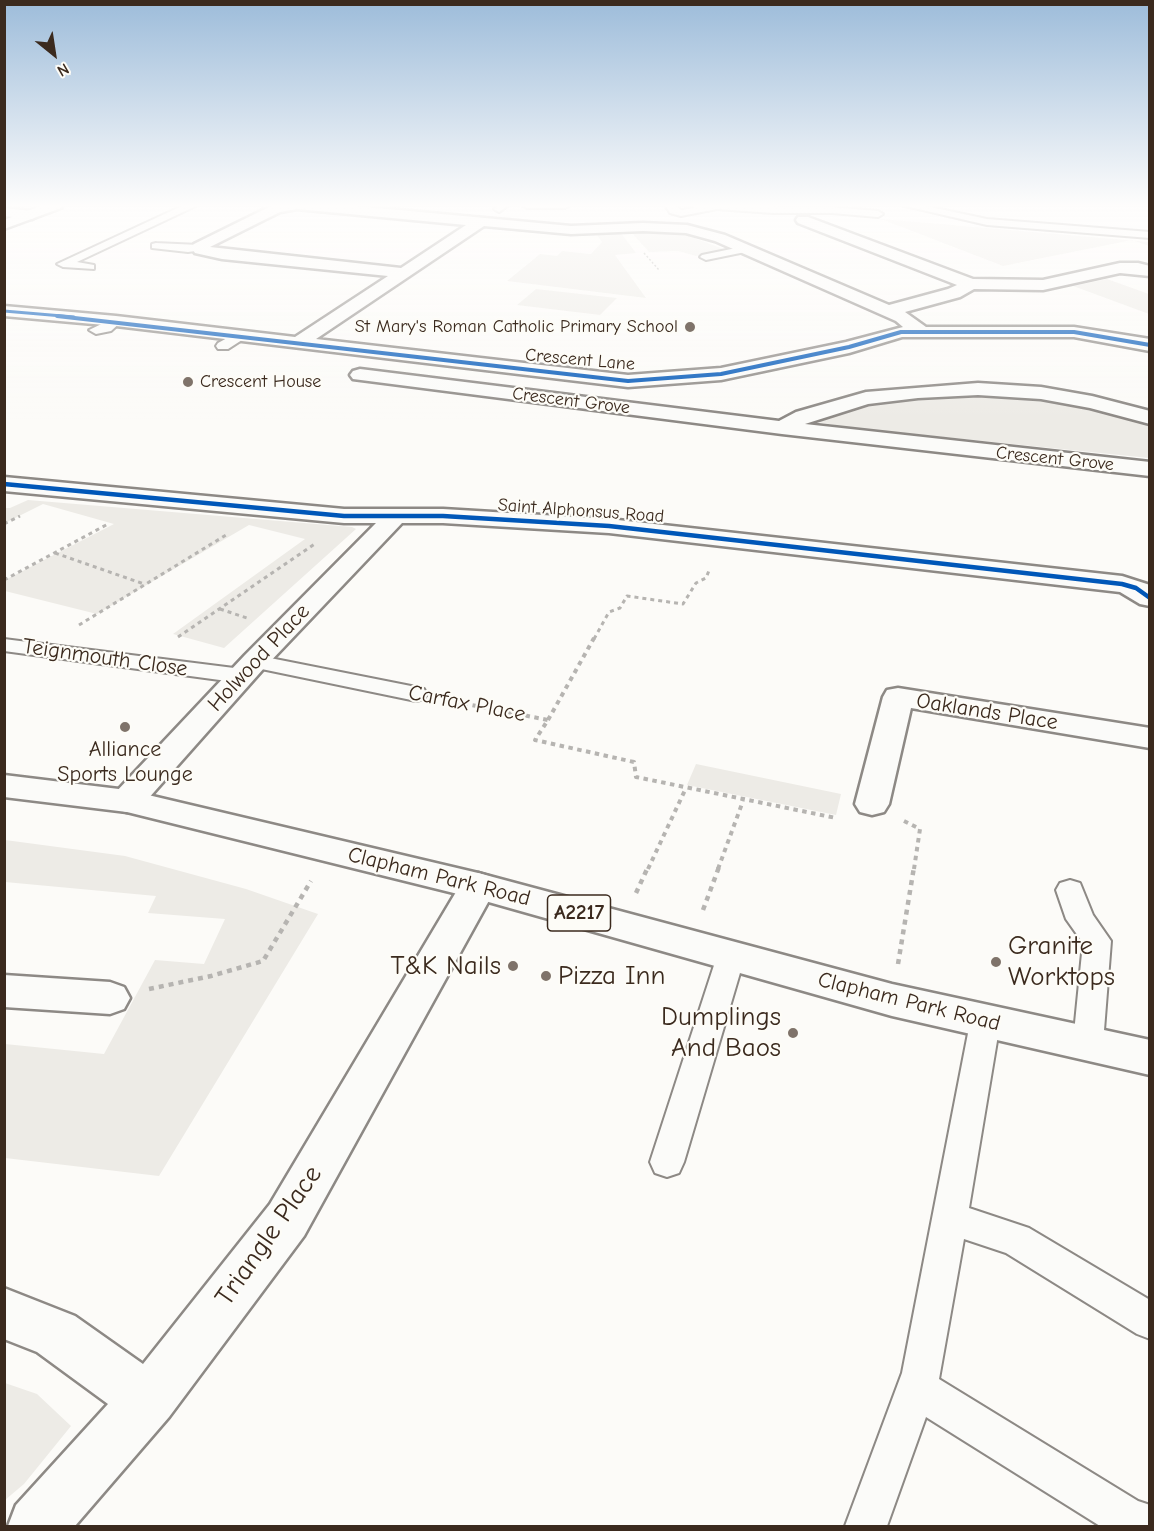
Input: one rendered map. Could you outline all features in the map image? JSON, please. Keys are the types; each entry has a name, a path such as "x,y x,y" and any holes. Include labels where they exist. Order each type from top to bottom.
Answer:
{"street":[{"path":"300,342 401,276"},
{"path":"808,276 911,322 920,331"},
{"path":"952,276 971,284 1043,285 1082,276"},
{"path":"887,311 954,293 971,284"},
{"path":"4,322 13,312"},
{"name":"Crescent Lane","path":"13,312 116,321 628,381 721,374 849,347 892,333 920,331 1074,332 1149,345"},
{"name":"Crescent Grove","path":"360,375 782,428 1149,469"},
{"path":"782,428 803,416 866,398 918,392 978,389 1041,393 1092,402 1149,418"},
{"name":"Saint Alphonsus Road","path":"4,484 344,516 443,516 654,531 1122,584 1136,588 1149,598"},
{"name":"Holwood Place","path":"128,801 249,669 389,524 392,517"},
{"name":"Oaklands Place","path":"872,804 898,697 1149,738"},
{"name":"Clapham Park Road","path":"4,786 128,801 478,886 892,1000 985,1023 1088,1042 1149,1058"},
{"name":"Triangle Place","path":"37,1527 150,1398 287,1220 478,886"},
{"path":"4,991 110,998"},
{"path":"4,1313 56,1334 127,1385 150,1398"}],"lane":[{"path":"96,330 106,328 116,321"},
{"path":"224,346 240,335"},
{"name":"Teignmouth Close","path":"4,645 141,663 249,669"},
{"name":"Carfax Place","path":"249,669 416,694"},
{"path":"1070,890 1080,919 1098,940 1088,1042"},
{"path":"667,1162 731,956"},
{"path":"866,1527 922,1373 985,1023"},
{"path":"950,1218 1016,1240 1149,1321"},
{"path":"917,1388 1129,1520 1149,1527"}],"path":[{"path":"4,580 115,520"},
{"path":"56,652 82,622 230,533"},
{"path":"141,663 322,539"},
{"path":"54,553 145,584"},
{"path":"548,720 609,612 620,608 627,596 683,604 696,583 706,578 713,560"},
{"path":"219,609 258,622"},
{"path":"620,925 686,788"},
{"path":"691,945 743,801"},
{"path":"872,804 920,829 892,1000"},
{"path":"110,998 211,976 263,961 330,850"}],"shaded area":[{"path":"513,276 630,276 646,298 507,281"},
{"path":"1107,279 1149,294 1149,314 1073,286"},
{"path":"536,289 617,298 600,315 517,305"},
{"path":"964,395 1049,399 1134,416 1149,423 1149,458 846,427 812,421 876,403"},
{"path":"28,500 356,529 224,648 173,634 305,539 249,525 97,614 5,591 5,580 114,524 43,504 5,523 5,508"},
{"path":"696,764 841,794 836,815 687,785"},
{"path":"5,840 125,856 246,889 318,914 159,1176 5,1158 5,1044 104,1054 155,960 204,964 225,919 148,913 156,896 5,882"},
{"path":"5,1383 37,1394 71,1426 24,1484 5,1500"}],"cycle path":[{"path":"4,311 116,321 628,381 721,374 849,347 901,332 1074,332 1150,345"},
{"path":"4,484 344,516 443,516 609,526 1122,584 1136,588 1150,598"}],"place":[{"name":"St Mary's Roman Catholic Primary School","path":"690,327"},
{"name":"Crescent House","path":"188,382"},
{"name":"Alliance Sports Lounge","path":"125,727"},
{"name":"Granite Worktops","path":"996,962"},
{"name":"T&K Nails","path":"513,966"},
{"name":"Pizza Inn","path":"546,976"},
{"name":"Dumplings And Baos","path":"793,1033"}]}
